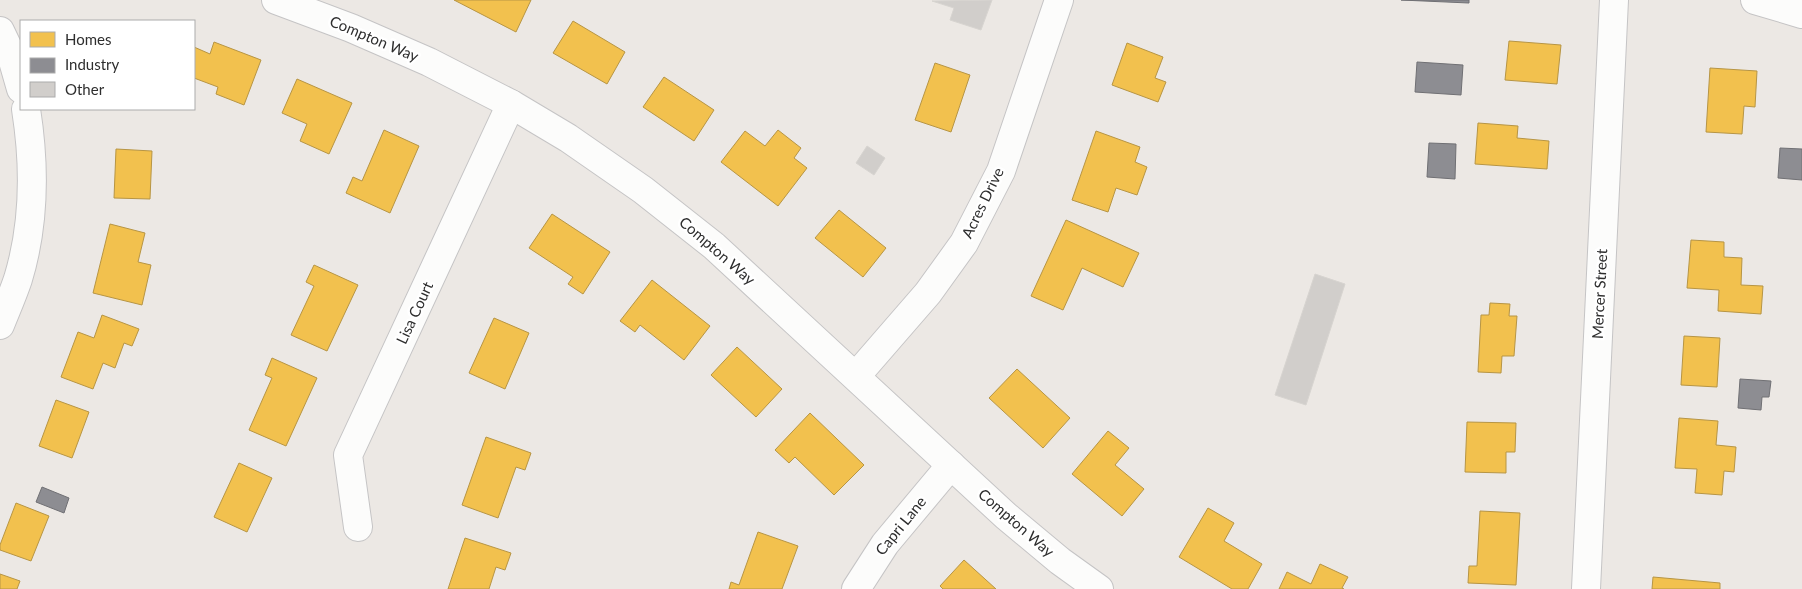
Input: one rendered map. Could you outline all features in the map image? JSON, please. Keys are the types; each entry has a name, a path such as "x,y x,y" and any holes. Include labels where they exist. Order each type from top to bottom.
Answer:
{"street":[{"name":"Compton Way","path":"276,0 351,28 429,62 511,104 568,138 643,190 714,246 1006,516 1060,561 1099,589"},
{"name":"Acres Drive","path":"856,376 928,293 964,243 1001,171 1059,0"},
{"name":"Mercer Street","path":"1586,589 1614,0"},
{"path":"1755,0 1802,14"},
{"path":"0,30 11,54 20,86"},
{"name":"Lisa Court","path":"358,526 348,455 511,104"},
{"path":"0,325 18,279 29,232 33,190 31,141 26,110"},
{"name":"Capri Lane","path":"856,589 885,544 951,465"}],"building: Homes":[{"path":"454,0 531,0 516,32"},
{"path":"573,21 625,52 607,84 553,53"},
{"path":"1509,41 1561,45 1557,84 1505,80"},
{"path":"214,42 261,60 244,105 216,94 218,87 195,78 195,47 210,54"},
{"path":"1127,43 1163,57 1155,78 1166,82 1158,102 1112,85"},
{"path":"935,63 970,75 951,132 915,120"},
{"path":"1710,68 1757,71 1755,107 1744,106 1742,134 1706,132"},
{"path":"664,77 714,110 694,141 643,107"},
{"path":"297,79 352,103 329,154 300,141 307,124 282,113"},
{"path":"1478,123 1518,126 1517,138 1549,141 1547,169 1475,164"},
{"path":"384,130 419,146 390,213 346,193 353,177 362,181"},
{"path":"778,130 801,148 794,158 807,168 778,206 721,162 745,131 765,146"},
{"path":"1096,131 1140,147 1135,162 1147,167 1137,195 1116,188 1108,212 1072,200"},
{"path":"116,149 152,151 150,199 114,198"},
{"path":"839,210 886,248 863,277 815,238"},
{"path":"552,214 610,252 583,294 568,284 573,277 529,248"},
{"path":"1066,220 1139,253 1123,287 1082,268 1063,310 1031,296"},
{"path":"110,224 145,233 138,262 151,265 142,305 93,293"},
{"path":"1691,240 1724,242 1724,257 1742,258 1741,285 1763,286 1761,314 1718,311 1719,290 1687,288"},
{"path":"314,265 358,285 327,351 291,335 314,286 306,282"},
{"path":"652,280 710,326 684,360 640,325 635,332 620,321"},
{"path":"1490,303 1510,304 1509,316 1517,316 1514,356 1502,356 1501,373 1478,372 1481,315 1489,315"},
{"path":"102,315 139,329 132,346 124,343 115,368 103,363 93,389 61,377 78,332 94,338"},
{"path":"494,318 529,333 505,389 469,373"},
{"path":"1684,336 1720,338 1717,387 1681,385"},
{"path":"737,347 782,389 756,417 711,375"},
{"path":"272,358 317,378 286,446 249,430 272,378 265,375"},
{"path":"1017,369 1070,418 1043,448 989,398"},
{"path":"56,400 89,412 72,458 39,446"},
{"path":"810,413 864,465 834,495 795,457 789,463 775,450"},
{"path":"1679,418 1718,421 1716,445 1736,447 1734,472 1724,471 1722,495 1695,493 1697,469 1675,468"},
{"path":"1467,422 1516,423 1515,452 1506,452 1506,473 1465,472"},
{"path":"1108,431 1129,448 1115,465 1144,489 1122,516 1072,474"},
{"path":"486,437 531,453 525,470 516,467 498,518 462,505"},
{"path":"239,463 272,478 247,532 214,517"},
{"path":"16,503 49,516 31,561 0,550 0,545"},
{"path":"1208,508 1234,523 1224,541 1262,564 1248,589 1232,589 1179,557"},
{"path":"1480,511 1520,513 1516,585 1468,583 1469,566 1477,566"},
{"path":"758,532 798,546 782,589 729,589 731,582 739,585"},
{"path":"465,538 511,553 505,570 496,567 489,589 448,589"},
{"path":"964,560 996,589 943,589 940,586"},
{"path":"1320,564 1348,577 1342,588 1344,589 1279,589 1287,572 1311,584"},
{"path":"0,574 20,581 17,589 0,589"},
{"path":"1653,577 1720,583 1720,589 1652,589"}],"building: Industry":[{"path":"1401,0 1469,0 1469,3"},
{"path":"1417,62 1463,65 1461,95 1415,92"},
{"path":"1429,143 1456,144 1455,179 1427,177"},
{"path":"1780,148 1802,149 1802,180 1778,178"},
{"path":"1740,379 1771,381 1769,397 1762,397 1761,410 1738,408"},
{"path":"42,487 69,498 64,513 36,502"}],"building: Other":[{"path":"992,0 981,30 950,20 954,8 932,1"},
{"path":"867,146 885,158 874,175 856,163"},
{"path":"1315,274 1345,284 1306,405 1275,395"}]}
